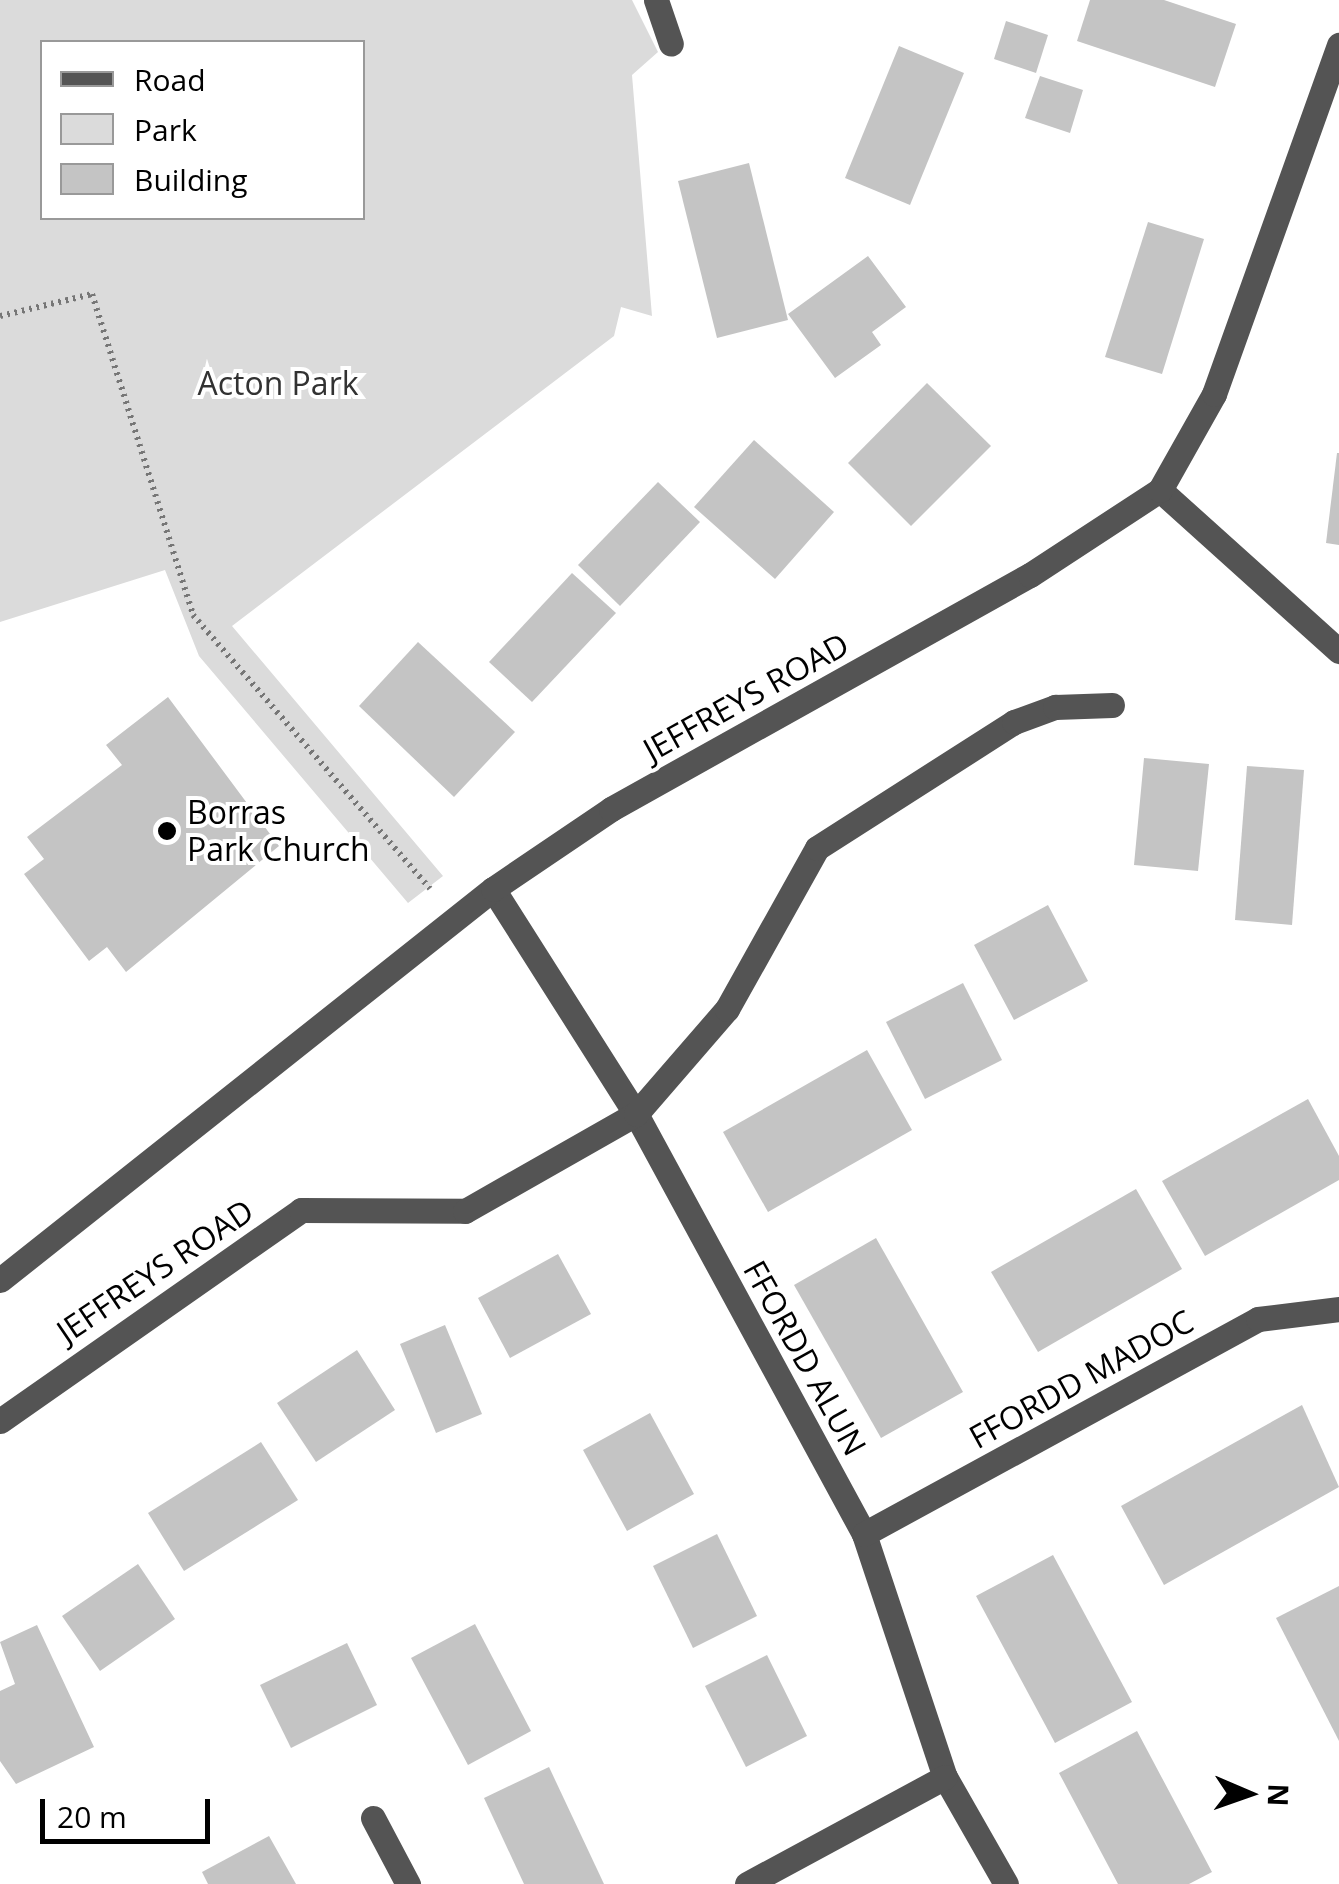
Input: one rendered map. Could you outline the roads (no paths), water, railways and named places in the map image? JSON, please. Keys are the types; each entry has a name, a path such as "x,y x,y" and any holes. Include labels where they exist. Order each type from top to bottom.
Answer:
{"street":[{"path":"656,0 671,44"},
{"name":"JEFFREYS ROAD","path":"0,1280 493,889 610,810 1030,575 1160,490 1214,394 1339,44"},
{"path":"1160,490 1339,651"},
{"name":"JEFFREYS ROAD","path":"0,1421 302,1210 464,1212 636,1114 727,1009 816,848 1014,722 1055,707 1112,705"},
{"name":"FFORDD ALUN","path":"493,889 636,1114 864,1534 946,1778 1006,1884"},
{"name":"FFORDD MADOC","path":"864,1534 1258,1319 1339,1310"},
{"path":"747,1884 946,1778"},
{"path":"372,1818 408,1884"}],"place":[{"name":"Borras Park Church","path":"167,831"}],"park label":[{"name":"Acton Park","path":"278,383"}]}
